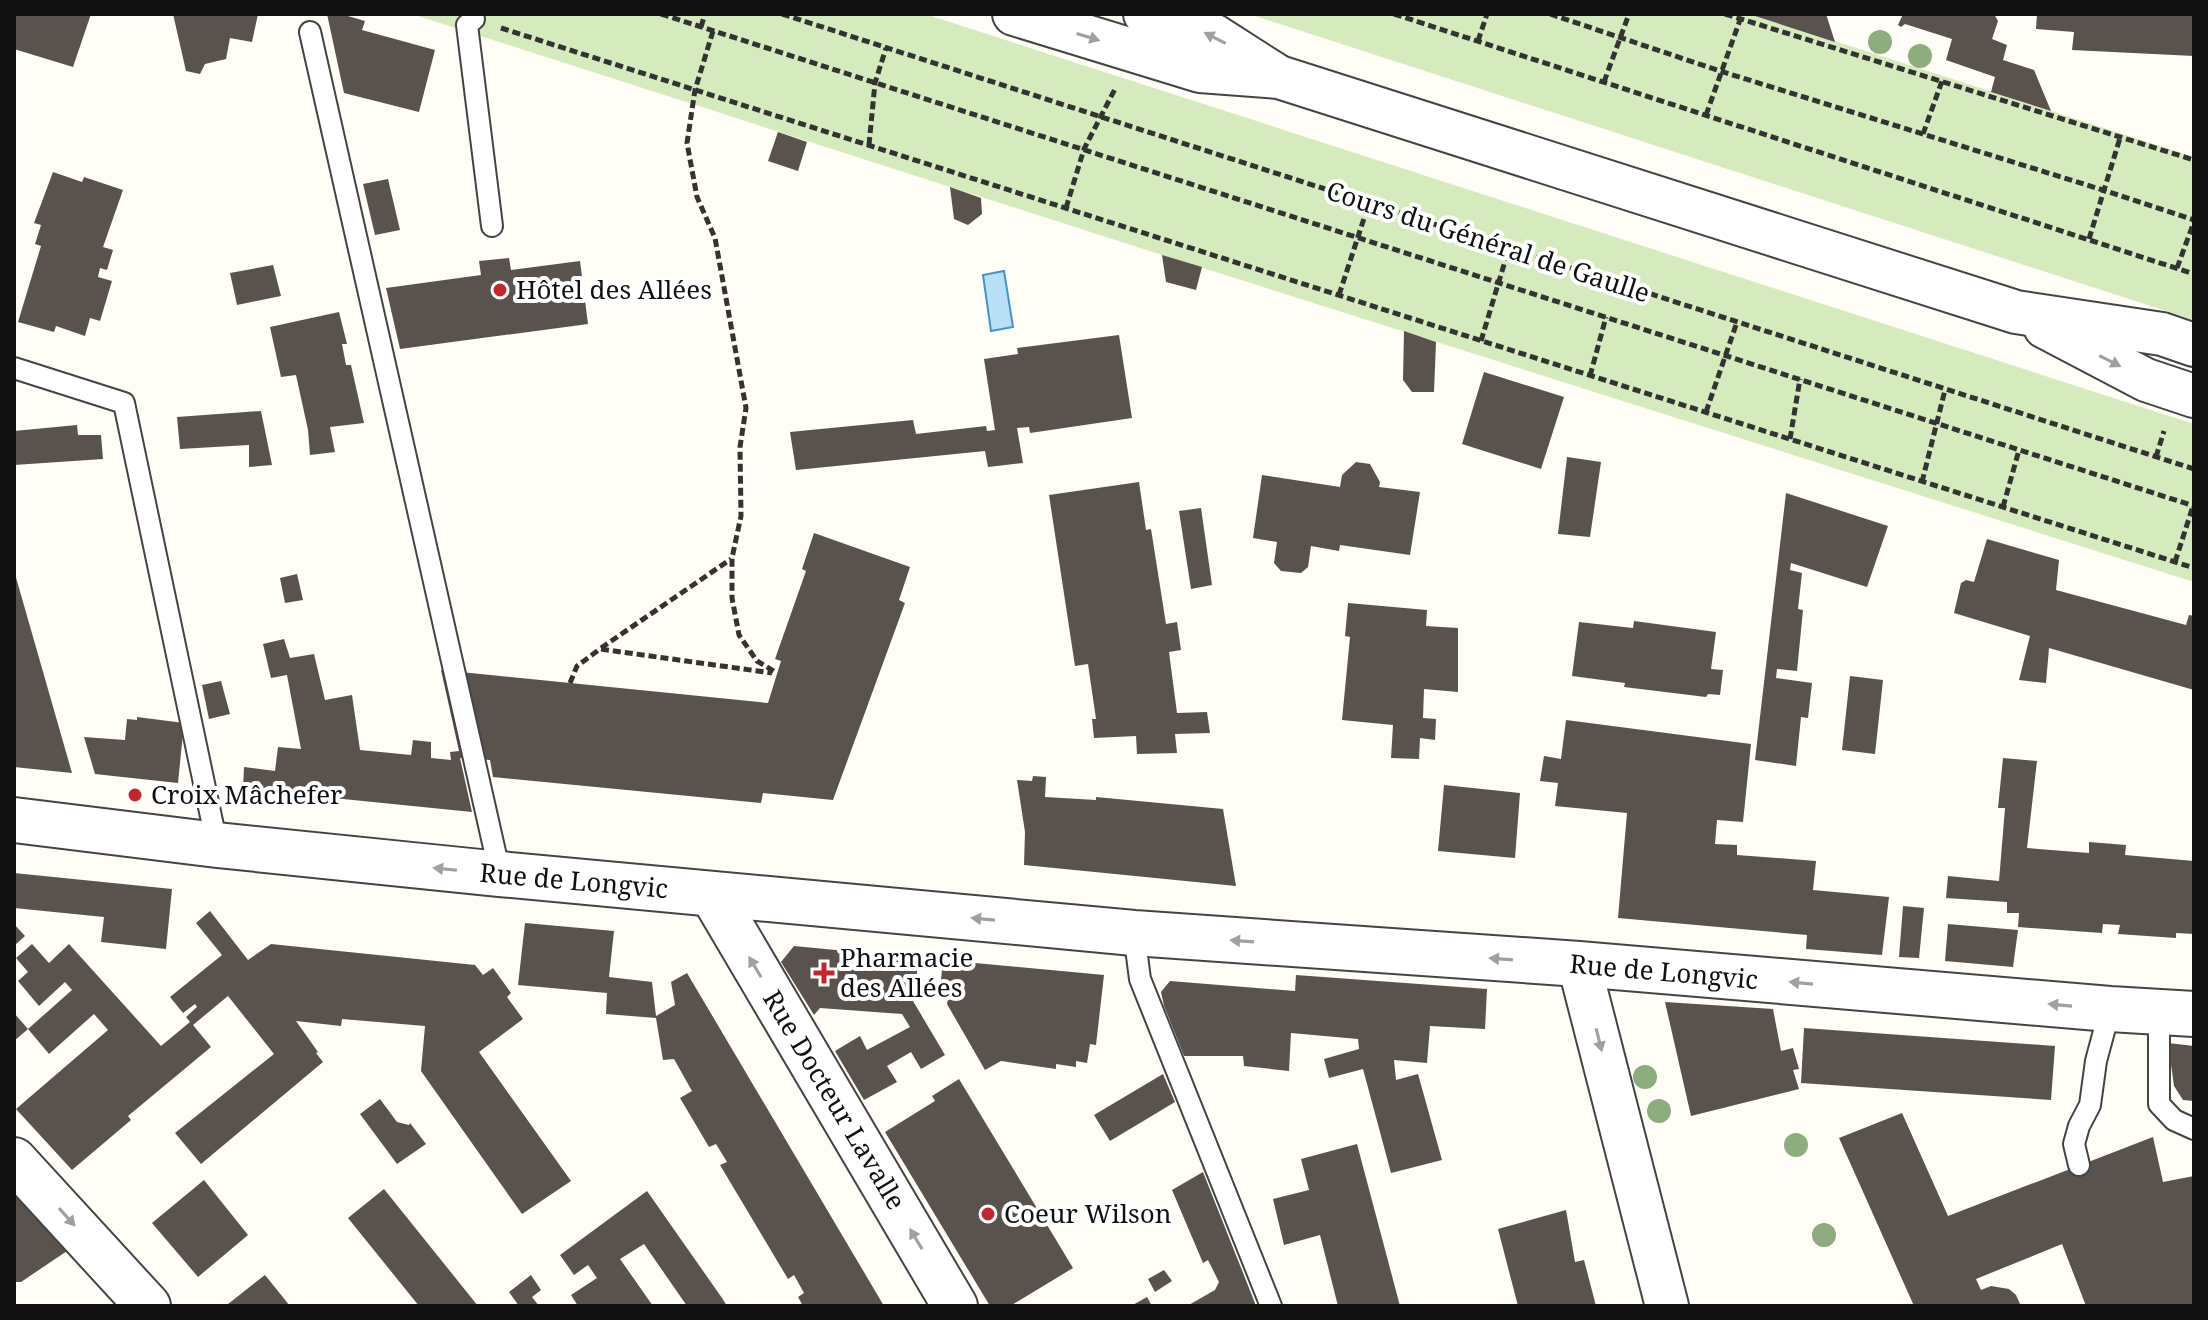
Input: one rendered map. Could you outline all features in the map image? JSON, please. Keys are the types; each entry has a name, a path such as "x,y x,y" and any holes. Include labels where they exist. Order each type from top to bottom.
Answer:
{"street":[{"path":"1014,14 1200,71 1279,77 2016,312 2162,334 2194,345"},
{"path":"1145,14 1213,35 1279,77"},
{"path":"2016,312 2146,380 2194,396"},
{"name":"Rue de Longvic","path":"14,820 217,845 500,874 1134,933 1579,964 2177,1013"},
{"name":"Rue Docteur Lavalle","path":"712,894 955,1306"},
{"path":"1579,964 1667,1306"},
{"path":"14,1160 148,1306"}],"lane":[{"path":"474,19 467,25 492,226"},
{"path":"310,32 500,874"},
{"path":"14,368 124,403 217,845"},
{"path":"1134,933 1140,979 1271,1306"},
{"path":"2079,1165 2074,1144 2090,1105 2096,1061 2110,1009"},
{"path":"2177,1013 2159,1104 2174,1120 2194,1129"}],"path":[{"path":"661,14 2194,505 2175,562"},
{"path":"701,27 705,14"},
{"name":"Cours du Général de Gaulle","path":"782,14 2194,469"},
{"path":"1394,14 2194,274"},
{"path":"1478,41 1487,14"},
{"path":"1550,14 2194,221 2177,268"},
{"path":"1604,82 1629,14"},
{"path":"1725,14 2194,160"},
{"path":"474,19 2194,568"},
{"path":"1706,115 1740,20"},
{"path":"600,649 777,673 757,661 739,635 732,598 732,558 741,516 740,447 746,408 715,238 697,197 687,143 695,90 713,31"},
{"path":"869,145 875,83 886,48"},
{"path":"1923,134 1942,81"},
{"path":"1066,208 1084,149 1110,100"},
{"path":"2089,239 2120,138"},
{"path":"1339,295 1369,203"},
{"path":"1481,341 1509,248"},
{"path":"1590,376 1606,317"},
{"path":"1706,412 1737,322"},
{"path":"1790,439 1800,379"},
{"path":"1922,482 1945,389"},
{"path":"2003,507 2019,450"},
{"path":"570,683 577,666 732,558"}],"green space":[{"path":"412,14 925,14 2194,424 2194,582 1162,255"},
{"path":"1249,14 1751,14 2194,157 2194,320"}],"water":[{"path":"1004,271 1013,327 991,331 983,275"}],"building":[{"path":"14,14 91,14 73,67 14,49"},
{"path":"173,14 258,14 252,42 230,38 226,59 205,64 200,74 186,71"},
{"path":"327,14 341,14 365,21 362,30 435,50 419,112 344,93"},
{"path":"1826,14 1835,42 1752,15"},
{"path":"1903,14 1994,14 1998,21 1992,39 2007,45 2003,60 2034,70 2051,111 1991,92 1995,77 1946,60 1952,39 1905,24 1901,27 1898,25"},
{"path":"2037,14 2194,14 2194,56 2072,50 2074,32 2036,29"},
{"path":"778,132 807,142 798,171 768,161"},
{"path":"53,172 82,182 84,177 123,190 103,247 113,250 107,270 100,268 98,277 112,281 100,321 90,318 85,336 56,326 54,332 18,322 41,246 35,244 41,225 34,223"},
{"path":"388,179 400,230 375,235 363,184"},
{"path":"950,187 981,198 982,214 968,225 954,219"},
{"path":"1162,255 1202,267 1196,290 1166,282"},
{"path":"509,258 511,270 580,261 588,324 400,349 386,288 481,275 479,261"},
{"path":"273,265 281,296 237,305 230,273"},
{"path":"339,312 347,344 342,344 346,365 351,365 364,423 330,427 335,452 310,455 296,375 281,377 270,327"},
{"path":"1404,331 1436,342 1434,392 1412,392 1403,380"},
{"path":"1119,335 1132,418 1030,433 1029,427 1017,428 1023,463 988,467 985,451 796,470 790,432 913,420 916,434 986,426 987,431 995,430 984,359 1018,354 1017,348"},
{"path":"1484,372 1564,397 1541,469 1462,444"},
{"path":"261,411 272,465 249,467 249,445 180,449 177,417"},
{"path":"77,425 78,435 101,435 103,459 14,465 14,431"},
{"path":"1567,457 1601,462 1590,537 1558,534"},
{"path":"1356,462 1370,464 1380,482 1379,487 1420,492 1410,555 1340,545 1339,551 1311,546 1308,567 1301,573 1281,571 1274,563 1277,542 1253,538 1262,475 1340,487 1342,475"},
{"path":"1139,482 1146,530 1151,529 1166,624 1177,622 1181,650 1169,652 1177,713 1207,712 1210,733 1175,734 1177,753 1137,754 1136,736 1094,738 1092,719 1096,719 1088,664 1075,666 1049,495"},
{"path":"1786,493 1888,526 1867,587 1791,563 1790,570 1802,573 1798,609 1803,610 1797,671 1777,669 1776,678 1812,683 1808,718 1801,717 1796,766 1755,760"},
{"path":"1201,508 1212,585 1191,589 1179,511"},
{"path":"814,533 910,567 899,600 905,603 833,800 763,793 761,803 493,777 490,760 460,758 472,812 243,789 244,767 275,771 278,747 301,749 287,675 271,678 263,644 284,639 290,658 314,654 325,700 352,695 360,750 411,755 413,740 431,742 431,758 451,760 450,752 459,751 441,670 768,703 781,661 775,659 806,571 802,569"},
{"path":"1987,539 2059,560 2056,590 2186,625 2189,615 2194,616 2194,690 2049,648 2046,683 2019,680 2030,636 1954,613 1961,583 1966,580 1974,582"},
{"path":"15,574 72,773 14,767"},
{"path":"297,574 303,600 285,603 280,578"},
{"path":"1348,603 1427,610 1426,626 1458,628 1458,692 1424,689 1423,718 1436,719 1435,740 1420,738 1419,759 1391,758 1393,725 1342,720 1350,637 1345,636"},
{"path":"1634,621 1716,632 1711,669 1723,670 1720,695 1708,694 1706,697 1624,687 1625,683 1572,676 1579,622 1633,628"},
{"path":"1850,676 1883,680 1875,754 1842,750"},
{"path":"221,681 230,714 209,719 202,685"},
{"path":"137,717 184,723 178,783 95,774 84,737 125,740 127,719 137,720"},
{"path":"1566,720 1751,744 1743,822 1717,820 1715,844 1737,845 1737,855 1816,861 1813,890 1889,897 1882,955 1806,949 1807,935 1618,918 1627,813 1555,806 1558,783 1540,781 1544,756 1561,759"},
{"path":"2003,758 2037,761 2027,848 2089,853 2089,842 2126,845 2125,855 2194,861 2194,934 2176,933 2176,938 2118,934 2120,925 2103,924 2102,933 2018,927 2019,913 2007,913 2007,902 1946,898 1948,876 1999,881 2005,808 1998,808"},
{"path":"1033,776 1046,777 1045,797 1096,800 1096,797 1223,809 1236,886 1024,865 1025,832 1017,780 1032,781"},
{"path":"1444,785 1520,793 1515,858 1438,851"},
{"path":"14,873 172,889 166,949 101,942 104,917 14,908"},
{"path":"1903,906 1924,908 1919,958 1899,957"},
{"path":"210,911 248,960 271,944 475,965 483,975 493,968 511,993 507,997 523,1019 479,1052 571,1181 522,1214 421,1071 425,1026 342,1019 341,1026 296,1021 323,1062 201,1164 175,1133 274,1054 228,996 193,1025 211,1047 128,1116 131,1120 72,1170 16,1109 108,1030 94,1014 49,1054 28,1029 72,990 65,982 39,1006 18,981 28,972 16,958 32,944 49,963 69,944 161,1046 190,1022 186,1017 197,1007 195,1004 183,1013 170,997 222,955 196,923"},
{"path":"525,923 614,931 609,977 652,982 656,1016 675,1005 671,982 687,973 884,1306 803,1306 798,1297 804,1293 794,1275 788,1279 720,1165 727,1162 716,1144 709,1147 680,1098 692,1091 674,1059 663,1060 656,1018 606,1014 607,993 518,985"},
{"path":"14,924 25,936 14,946"},
{"path":"1948,924 2018,930 2013,967 1945,961"},
{"path":"794,946 919,958 913,1001 945,1055 921,1069 911,1052 887,1066 897,1082 864,1100 835,1051 860,1036 867,1050 910,1027 902,1014 820,1008 814,1015 781,962"},
{"path":"943,960 1104,975 1096,1045 1090,1044 1087,1063 1076,1061 1076,1067 1056,1064 1056,1069 1001,1061 985,1070 947,1004 949,992 940,989"},
{"path":"1296,975 1487,989 1485,1029 1430,1026 1427,1063 1394,1060 1396,1080 1418,1074 1442,1160 1391,1173 1363,1069 1329,1078 1324,1059 1359,1049 1358,1039 1291,1033 1289,1071 1244,1066 1243,1056 1184,1056 1161,992 1170,981 1295,991"},
{"path":"1665,1002 1773,1009 1781,1051 1793,1048 1799,1069 1793,1070 1799,1089 1691,1116"},
{"path":"14,1013 28,1029 14,1041"},
{"path":"1804,1028 2055,1046 2051,1100 1801,1083"},
{"path":"2168,1043 2194,1046 2194,1101 2183,1100 2174,1086"},
{"path":"1163,1074 1175,1102 1110,1141 1094,1115"},
{"name":"Coeur Wilson","path":"959,1079 1073,1268 1010,1306 990,1306 885,1132 935,1101 932,1096"},
{"path":"380,1099 397,1122 410,1123 426,1144 397,1164 360,1114"},
{"path":"1902,1113 1948,1216 2153,1137 2163,1182 2194,1176 2194,1306 2086,1306 2062,1244 1976,1279 1981,1290 1991,1286 2009,1289 2021,1306 1914,1306 1839,1138"},
{"path":"1357,1144 1400,1306 1338,1306 1320,1235 1284,1245 1273,1199 1309,1190 1301,1159"},
{"path":"1203,1172 1256,1306 1187,1306 1215,1290 1219,1282 1208,1260 1203,1263 1172,1190"},
{"path":"204,1180 248,1235 198,1277 152,1223"},
{"path":"384,1189 478,1306 419,1306 348,1218"},
{"path":"647,1191 727,1306 687,1306 644,1244 620,1259 653,1306 578,1306 571,1295 597,1278 588,1265 574,1275 560,1255"},
{"path":"14,1193 67,1251 21,1282 14,1282"},
{"path":"1566,1210 1575,1262 1584,1260 1596,1306 1518,1306 1498,1229"},
{"path":"1164,1270 1172,1281 1155,1292 1148,1279"},
{"path":"265,1275 290,1306 228,1304"},
{"path":"531,1275 541,1290 532,1297 539,1306 519,1306 509,1292"},
{"path":"1147,1297 1152,1306 1131,1306"}],"place":[{"name":"Hôtel des Allées","path":"500,290"},
{"name":"Croix Mâchefer","path":"135,795"},
{"name":"Pharmacie des Allées","path":"824,973"},
{"name":"Coeur Wilson","path":"988,1214"}]}
